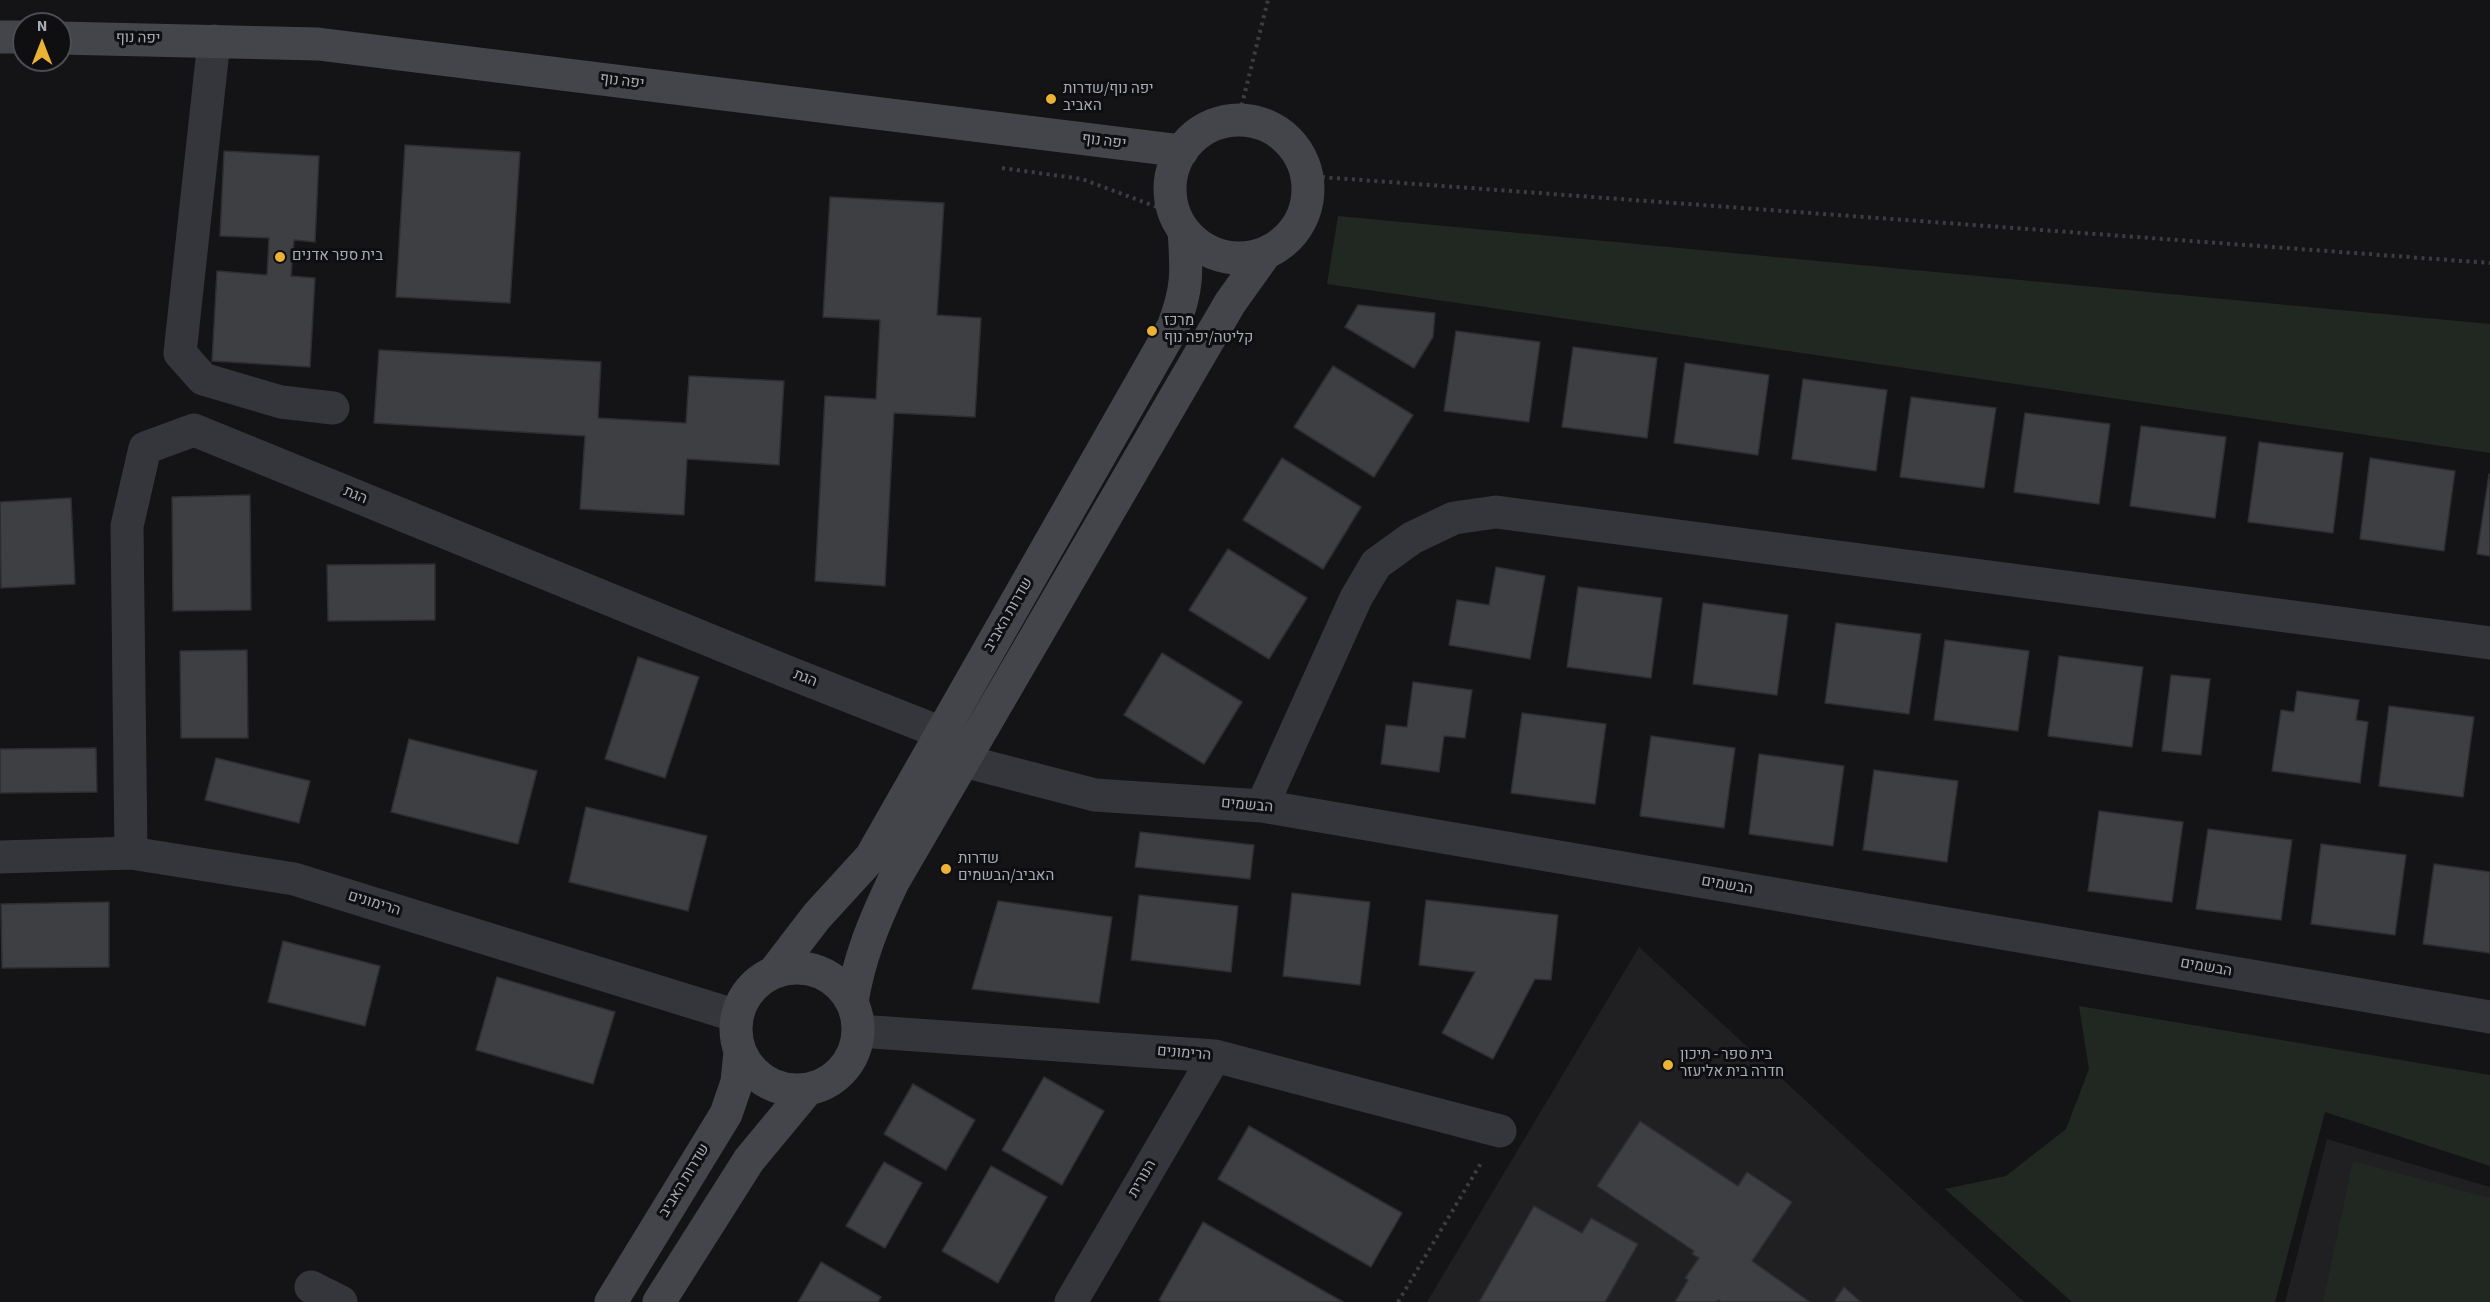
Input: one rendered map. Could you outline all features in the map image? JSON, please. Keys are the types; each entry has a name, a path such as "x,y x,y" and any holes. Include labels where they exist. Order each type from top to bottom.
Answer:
{"street":[{"name":"יפה נוף","path":"72,38 318,44 1182,151"},
{"path":"214,41 180,353 203,379 281,402 333,408"},
{"path":"855,1016 847,993 833,978 814,970 794,967 774,972 756,982 743,998 737,1016 735,1034 740,1052 750,1069 766,1082 786,1089 807,1090 826,1083 843,1070 854,1052 857,970 868,935 893,882 1230,303 1265,254 1285,241 1300,222 1308,200 1307,176 1299,154 1283,136 1262,124 1238,120 1215,125 1196,135 1182,151 1173,170 1170,192 1179,222 1200,246 1220,256 1241,258 1265,254"},
{"name":"שדרות האביב","path":"774,972 817,916 871,856 1173,327 1183,302 1188,276 1179,222"},
{"name":"הגת","path":"131,853 127,526 145,448 194,430 790,673 942,732"},
{"path":"1262,806 1356,598 1376,564 1412,538 1454,518 1485,514 1519,516 2490,643"},
{"name":"הבשמים","path":"964,760 1095,795 1262,806 2490,1017"},
{"name":"הרימונים","path":"0,857 131,853 294,879 737,1016"},
{"name":"הרימונים","path":"855,1016 1215,1056 1500,1131"},
{"name":"שדרות האביב","path":"611,1302 726,1114 737,1082 740,1052"},
{"name":"הנורית","path":"1071,1302 1215,1056"},
{"path":"659,1302 749,1160 807,1090"},
{"path":"311,1287 341,1302"}],"path":[{"path":"1238,120 1268,0"},
{"path":"1000,168 1082,179 1179,222"},
{"path":"1307,176 2490,262"},
{"path":"1398,1302 1500,1131"}],"shaded area":[{"path":"1338,216 2490,324 2490,453 1327,284"},
{"name":"בית ספר - תיכון חדרה בית אליעזר","path":"1639,947 2024,1302 1427,1302"},
{"path":"2079,1006 2490,1075 2490,1166 2325,1112 2275,1302 2072,1302 1945,1189 2006,1176 2066,1129 2089,1069"},
{"path":"2327,1139 2490,1187 2490,1302 2285,1302"},
{"path":"2353,1161 2490,1198 2490,1302 2323,1302"}],"building":[{"path":"405,145 520,152 510,303 396,297"},
{"name":"בית ספר אדנים","path":"224,151 319,156 315,242 294,240 291,276 315,278 310,367 212,361 217,271 267,275 269,238 220,236"},
{"path":"830,197 944,203 937,315 981,318 975,417 894,413 885,586 815,581 825,396 876,399 880,320 823,317"},
{"path":"1358,305 1435,313 1433,337 1414,368 1345,327"},
{"path":"1456,331 1540,342 1529,422 1444,411"},
{"path":"1573,347 1657,358 1647,438 1562,427"},
{"path":"379,350 601,362 598,418 686,423 689,376 784,381 779,465 687,459 684,515 580,509 585,436 374,423"},
{"path":"1685,363 1769,375 1758,455 1674,443"},
{"path":"1333,366 1413,415 1374,477 1294,427"},
{"path":"1803,379 1887,390 1876,471 1792,459"},
{"path":"1911,397 1996,408 1984,488 1900,477"},
{"path":"2025,413 2110,424 2099,504 2014,492"},
{"path":"2141,426 2226,437 2215,518 2130,506"},
{"path":"2259,442 2343,453 2333,533 2248,522"},
{"path":"1282,458 1361,507 1323,569 1243,520"},
{"path":"2370,458 2455,471 2444,551 2360,539"},
{"path":"2490,475 2490,556 2477,554"},
{"path":"250,495 251,610 173,611 172,497"},
{"path":"71,498 75,584 1,588 0,502"},
{"path":"1228,549 1307,598 1269,659 1189,610"},
{"path":"435,564 435,620 328,621 327,565"},
{"path":"1496,567 1545,576 1530,659 1449,645 1457,600 1489,605"},
{"path":"1578,587 1662,598 1651,678 1567,667"},
{"path":"1703,603 1788,615 1777,695 1693,684"},
{"path":"1836,623 1921,634 1909,714 1825,703"},
{"path":"1945,640 2029,651 2018,731 1934,720"},
{"path":"247,650 248,738 181,738 180,651"},
{"path":"1162,653 1242,702 1204,764 1124,715"},
{"path":"2059,656 2143,667 2132,747 2048,736"},
{"path":"638,657 699,677 665,778 605,759"},
{"path":"2171,675 2210,679 2201,755 2162,751"},
{"path":"1413,682 1472,690 1465,738 1444,736 1439,772 1381,764 1386,725 1407,727"},
{"path":"2297,691 2359,700 2356,720 2368,722 2360,783 2272,771 2281,710 2294,712"},
{"path":"2389,706 2474,717 2463,797 2379,786"},
{"path":"1522,713 1606,724 1595,804 1511,793"},
{"path":"1651,736 1735,748 1724,828 1640,816"},
{"path":"409,739 537,771 518,844 391,812"},
{"path":"96,748 97,792 0,793 0,749"},
{"path":"1759,754 1844,766 1833,846 1749,834"},
{"path":"216,758 310,781 299,823 205,800"},
{"path":"1874,770 1958,781 1947,862 1863,850"},
{"path":"586,807 707,836 688,911 569,882"},
{"path":"2099,811 2183,822 2172,902 2088,891"},
{"path":"2208,829 2292,840 2281,920 2196,909"},
{"path":"1140,832 1254,845 1250,879 1135,867"},
{"path":"2321,844 2406,855 2395,935 2311,924"},
{"path":"2434,864 2490,872 2490,953 2423,944"},
{"path":"1292,893 1370,902 1360,985 1283,976"},
{"path":"1139,895 1238,906 1231,972 1131,960"},
{"path":"1426,900 1558,915 1551,980 1535,979 1493,1059 1442,1033 1475,972 1419,965"},
{"path":"998,901 1112,917 1099,1003 972,989"},
{"path":"109,902 109,967 2,968 1,904"},
{"path":"283,941 380,966 365,1026 268,1002"},
{"path":"497,977 615,1012 593,1084 476,1050"},
{"path":"1044,1077 1104,1111 1062,1185 1002,1150"},
{"path":"913,1084 975,1120 946,1170 884,1134"},
{"path":"1640,1121 1738,1186 1747,1172 1792,1202 1752,1261 1810,1302 1721,1302 1718,1300 1716,1302 1675,1302 1688,1280 1685,1278 1699,1258 1692,1254 1694,1251 1597,1186"},
{"path":"1249,1126 1402,1213 1371,1267 1218,1179"},
{"path":"884,1162 922,1183 885,1248 846,1226"},
{"path":"991,1166 1047,1197 998,1283 942,1251"},
{"path":"1534,1206 1582,1233 1591,1218 1638,1244 1605,1302 1479,1302"},
{"path":"1203,1222 1343,1302 1163,1302 1159,1300"},
{"path":"821,1262 881,1297 878,1302 798,1302"},
{"path":"1844,1287 1861,1302 1834,1302"}],"place":[{"name":"יפה נוף/שדרות האביב","path":"1051,99"},
{"name":"בית ספר אדנים","path":"280,257"},
{"name":"מרכז קליטה/יפה נוף","path":"1152,331"},
{"name":"שדרות האביב/הבשמים","path":"946,869"},
{"name":"בית ספר - תיכון חדרה בית אליעזר","path":"1668,1065"}]}
